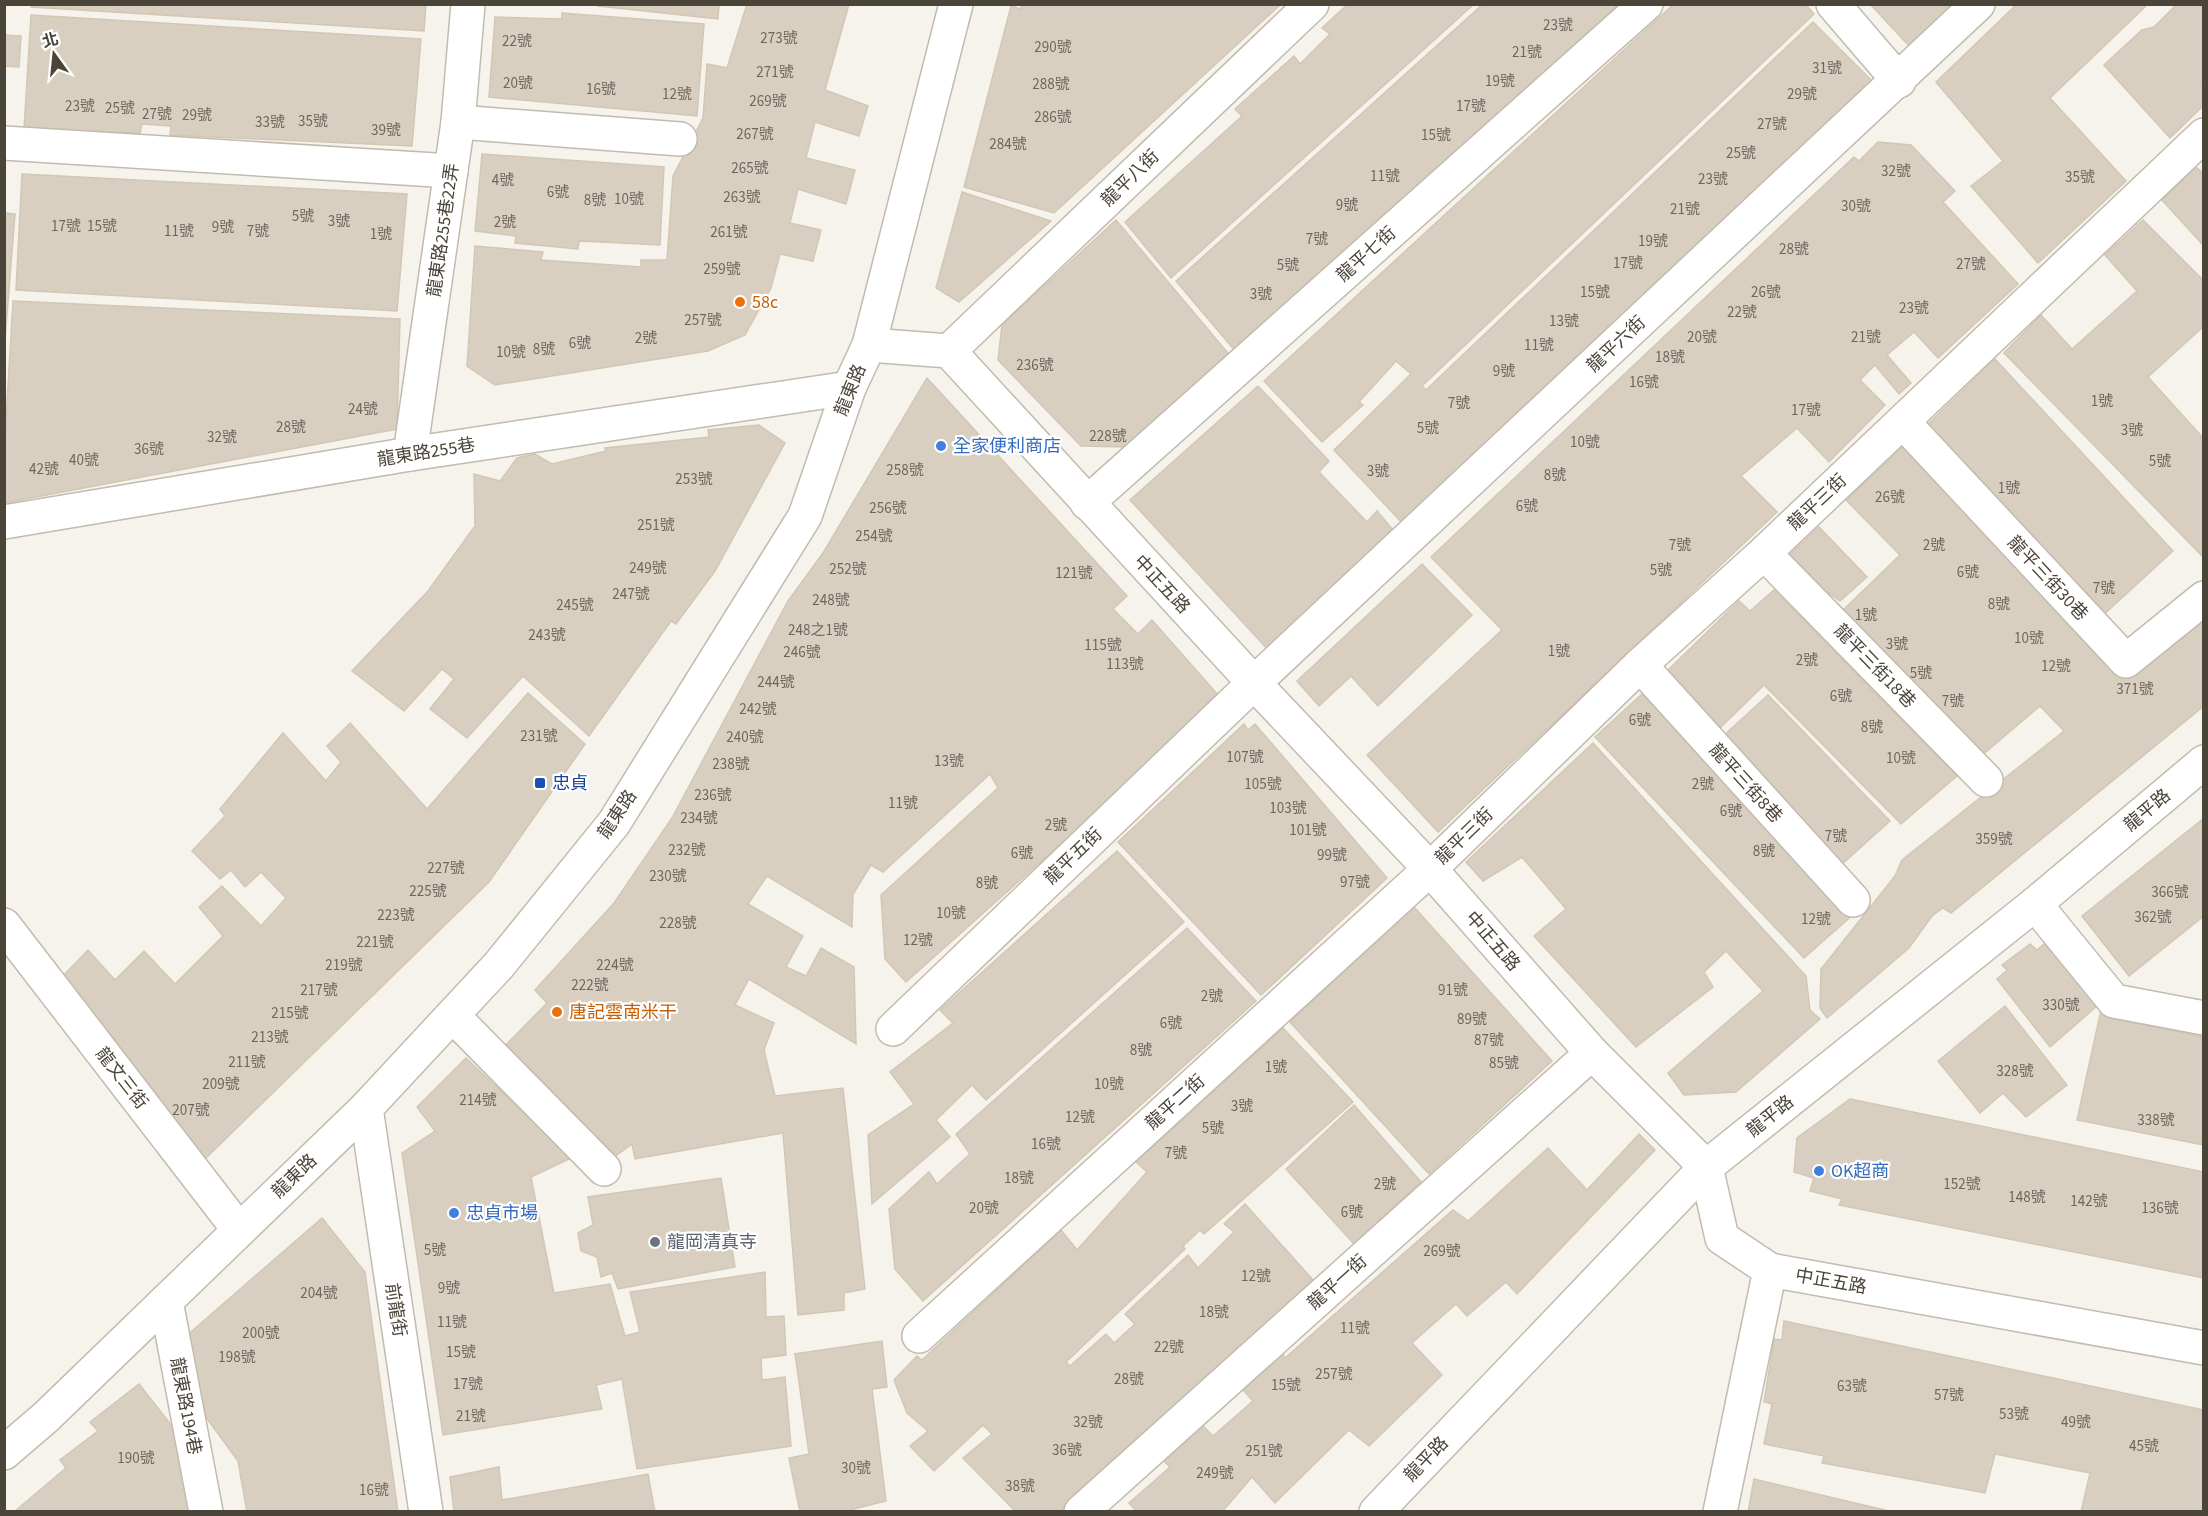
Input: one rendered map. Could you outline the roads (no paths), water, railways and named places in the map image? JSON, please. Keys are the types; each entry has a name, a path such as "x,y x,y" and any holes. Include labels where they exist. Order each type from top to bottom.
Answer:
{"street":[{"name":"龍東路255巷22弄","path":"410,454 458,122 468,4"},
{"name":"龍東路","path":"4,1453 46,1417 366,1108 499,965 614,823 805,516 849,388 870,345 956,4"},
{"name":"龍平八街","path":"948,351 1312,4"},
{"name":"龍平七街","path":"1087,503 1646,4"},
{"path":"1833,4 1899,81"},
{"name":"龍平六街","path":"1254,683 1899,81 1978,4"},
{"path":"458,122 680,139"},
{"name":"龍平三街","path":"1430,869 1640,665 1764,553 2204,135"},
{"path":"4,143 451,171"},
{"path":"870,345 948,351"},
{"name":"中正五路","path":"948,351 1254,683 1430,869 1592,1053 1706,1167 1722,1238 1770,1270 2204,1348"},
{"name":"龍東路255巷","path":"4,522 410,454 849,388"},
{"name":"龍平三街30巷","path":"1903,422 2126,661 2204,598"},
{"name":"龍平三街18巷","path":"1764,553 1986,780"},
{"name":"龍平三街8巷","path":"1640,665 1853,900"},
{"name":"龍平五街","path":"893,1029 1254,683"},
{"name":"龍平路","path":"1376,1512 1706,1167 2035,904 2204,762"},
{"name":"龍平二街","path":"919,1336 1430,869"},
{"path":"2035,904 2114,1001 2204,1018"},
{"name":"龍文三街","path":"4,926 239,1230"},
{"path":"453,1016 604,1169"},
{"name":"龍平一街","path":"1081,1512 1592,1053"},
{"name":"前龍街","path":"366,1108 426,1512"},
{"path":"1720,1512 1770,1270"},
{"name":"龍東路194巷","path":"166,1300 206,1512"}],"place":[{"name":"58c","path":"740,302"},
{"name":"全家便利商店","path":"941,446"},
{"name":"忠貞","path":"540,783"},
{"name":"唐記雲南米干","path":"557,1012"},
{"name":"OK超商","path":"1819,1171"},
{"name":"忠貞市場","path":"454,1213"},
{"name":"龍岡清真寺","path":"655,1242"}]}
